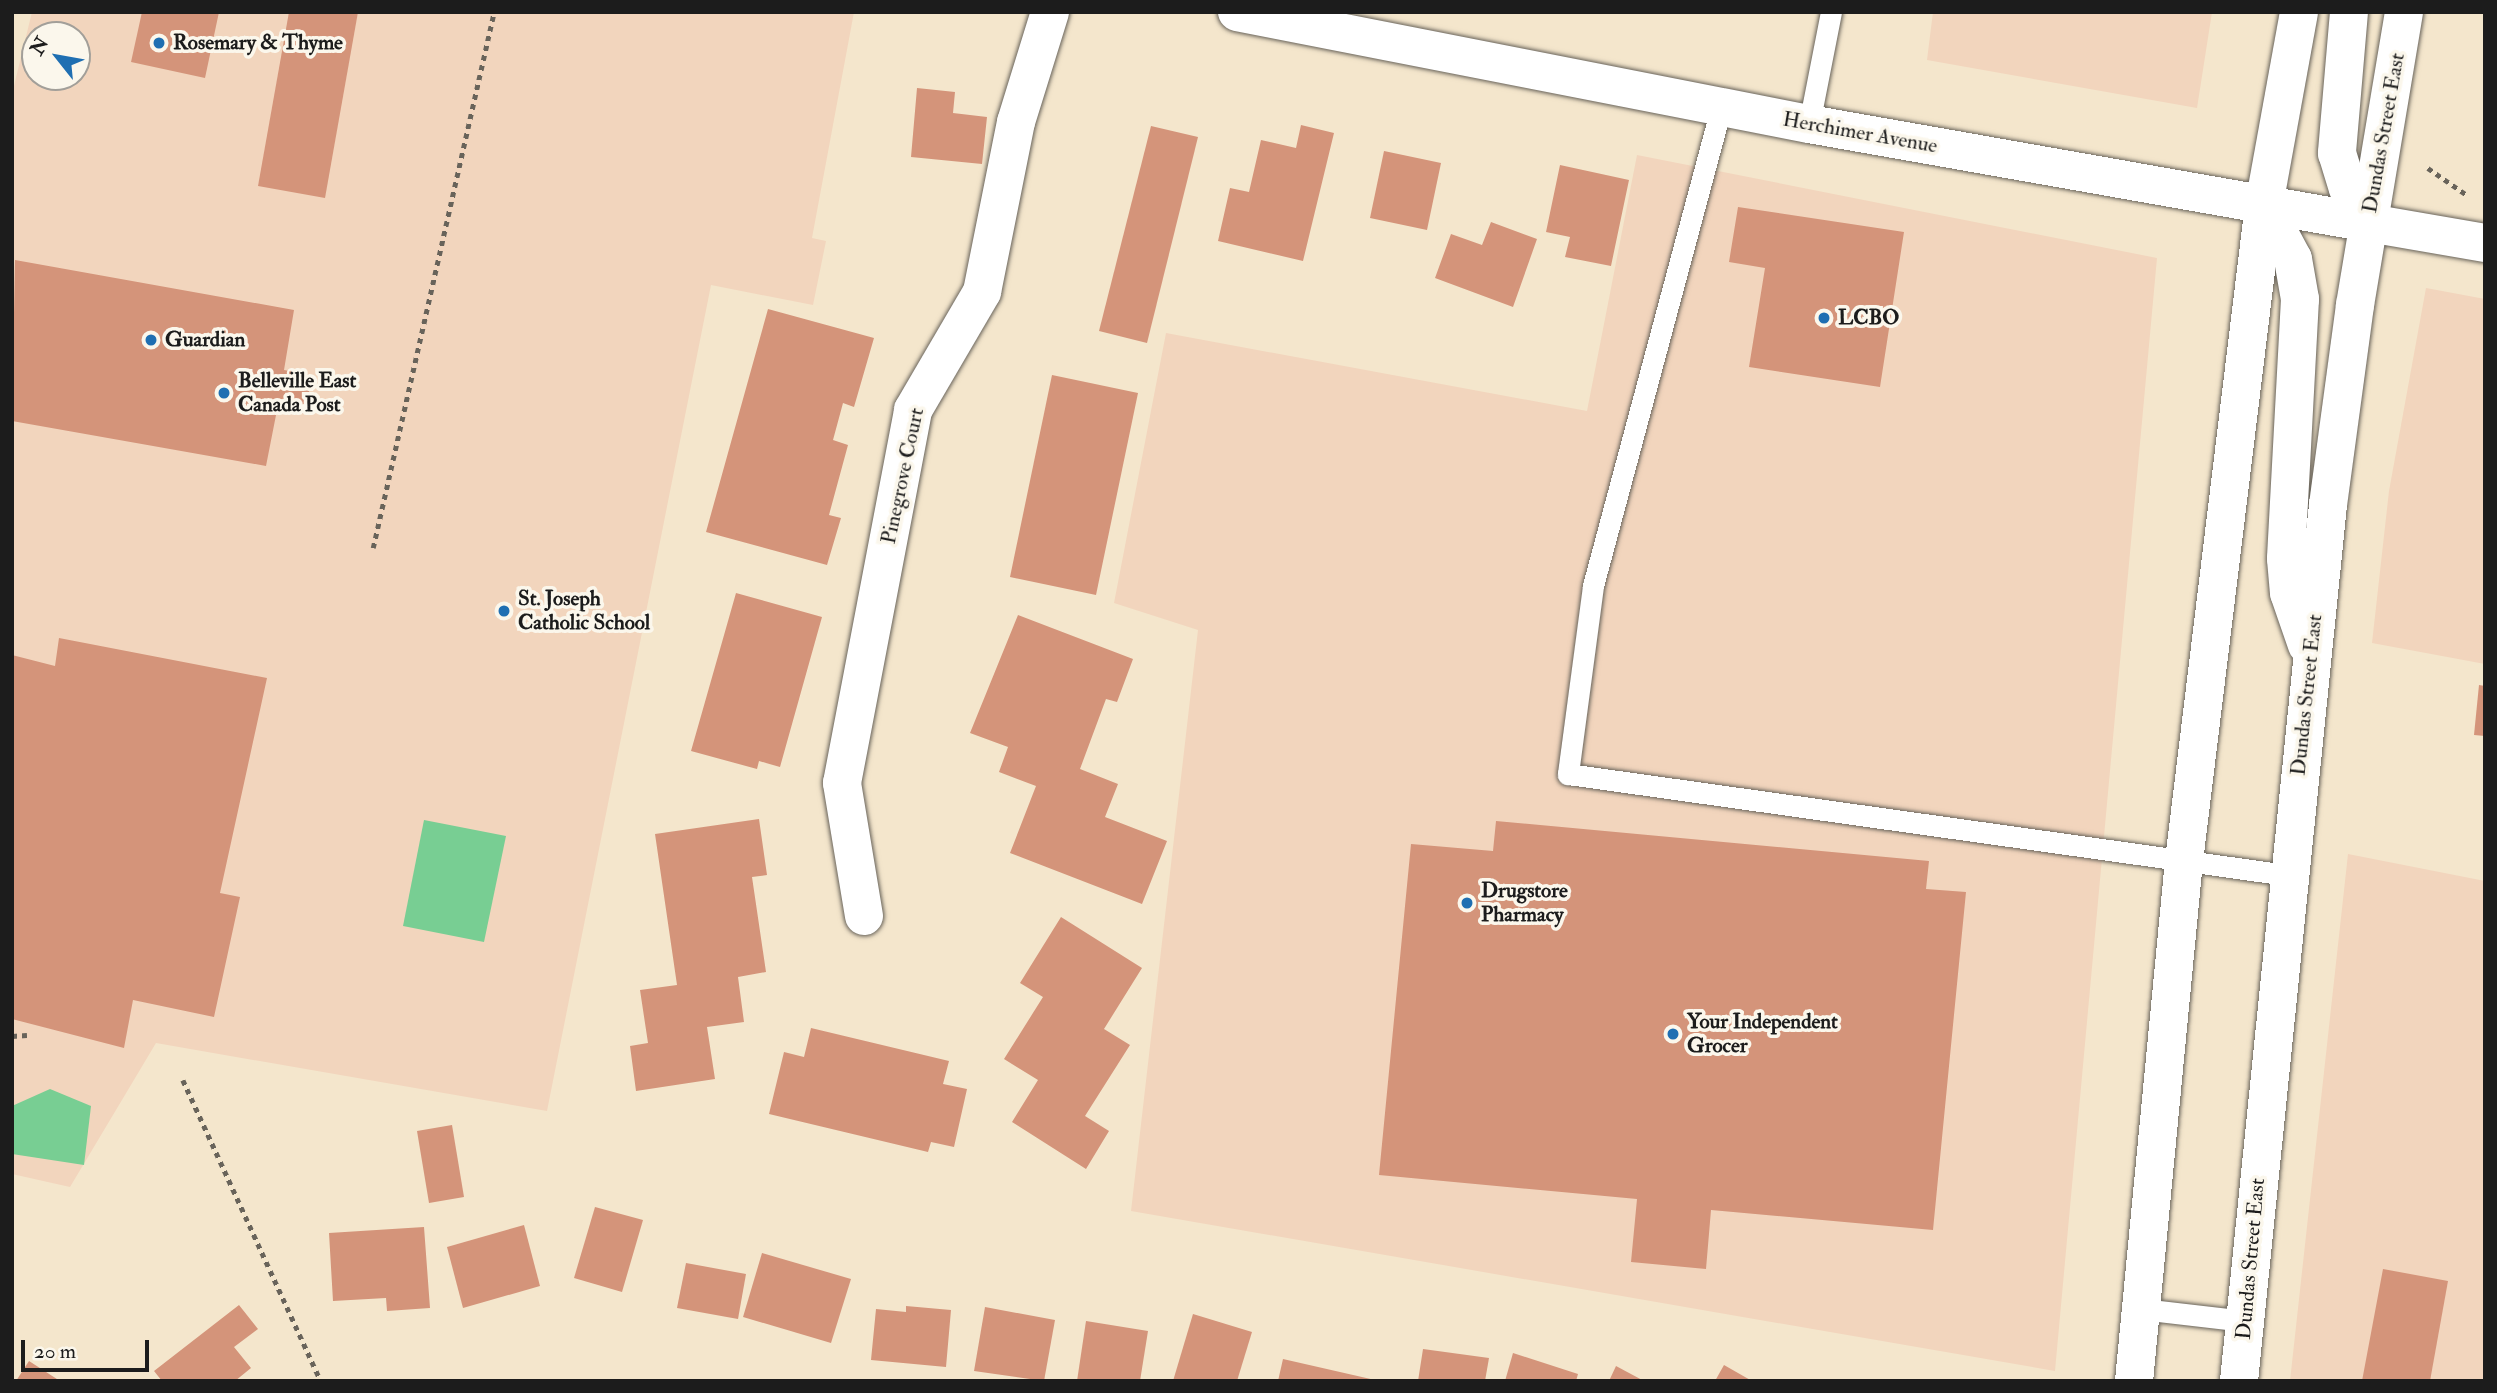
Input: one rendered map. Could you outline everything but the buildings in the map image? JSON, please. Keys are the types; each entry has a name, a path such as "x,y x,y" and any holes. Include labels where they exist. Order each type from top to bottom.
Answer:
{"main road":[{"name":"Pinegrove Court","path":"864,916 842,783 913,410 982,292 1016,122 1050,12"},
{"name":"Herchimer Avenue","path":"1237,12 1721,108 2485,243"},
{"path":"2134,1381 2184,861 2264,205 2299,12"},
{"path":"2349,12 2337,153 2348,188 2369,223"},
{"name":"Dundas Street East","path":"2239,1381 2287,875 2329,492 2404,12"},
{"path":"2264,205 2293,259 2300,299 2286,559 2289,593 2311,656"}],"lane":[{"path":"1809,124 1831,12"},
{"path":"1721,108 1593,586 1568,774 2287,875"},
{"path":"2141,1309 2245,1321"}],"path":[{"path":"373,548 494,12"},
{"path":"2428,167 2458,192 2480,200"},
{"path":"12,1036 27,1035"},
{"path":"183,1080 321,1381"}],"shaded area":[{"name":"St. Joseph Catholic School","path":"32,12 854,12 812,238 826,241 813,305 711,285 547,1111 156,1043 70,1187 12,1174 12,94 21,57 21,91 91,91 91,21 30,21"},
{"path":"1933,12 2212,12 2197,108 1927,60"},
{"path":"1637,155 2157,258 2055,1371 1131,1211 1198,630 1114,603 1166,333 1587,411"},
{"path":"2426,288 2485,299 2485,664 2372,643 2389,491"},
{"path":"2348,854 2485,881 2485,1381 2290,1381"}],"green space":[{"path":"424,820 506,836 484,942 403,926"},
{"path":"50,1089 91,1106 84,1165 12,1154 12,1106"}],"place":[{"name":"Rosemary & Thyme","path":"159,43"},
{"name":"LCBO","path":"1824,318"},
{"name":"Guardian","path":"151,340"},
{"name":"Belleville East Canada Post","path":"224,393"},
{"name":"St. Joseph Catholic School","path":"504,611"},
{"name":"Drugstore Pharmacy","path":"1467,903"},
{"name":"Your Independent Grocer","path":"1673,1034"}]}
